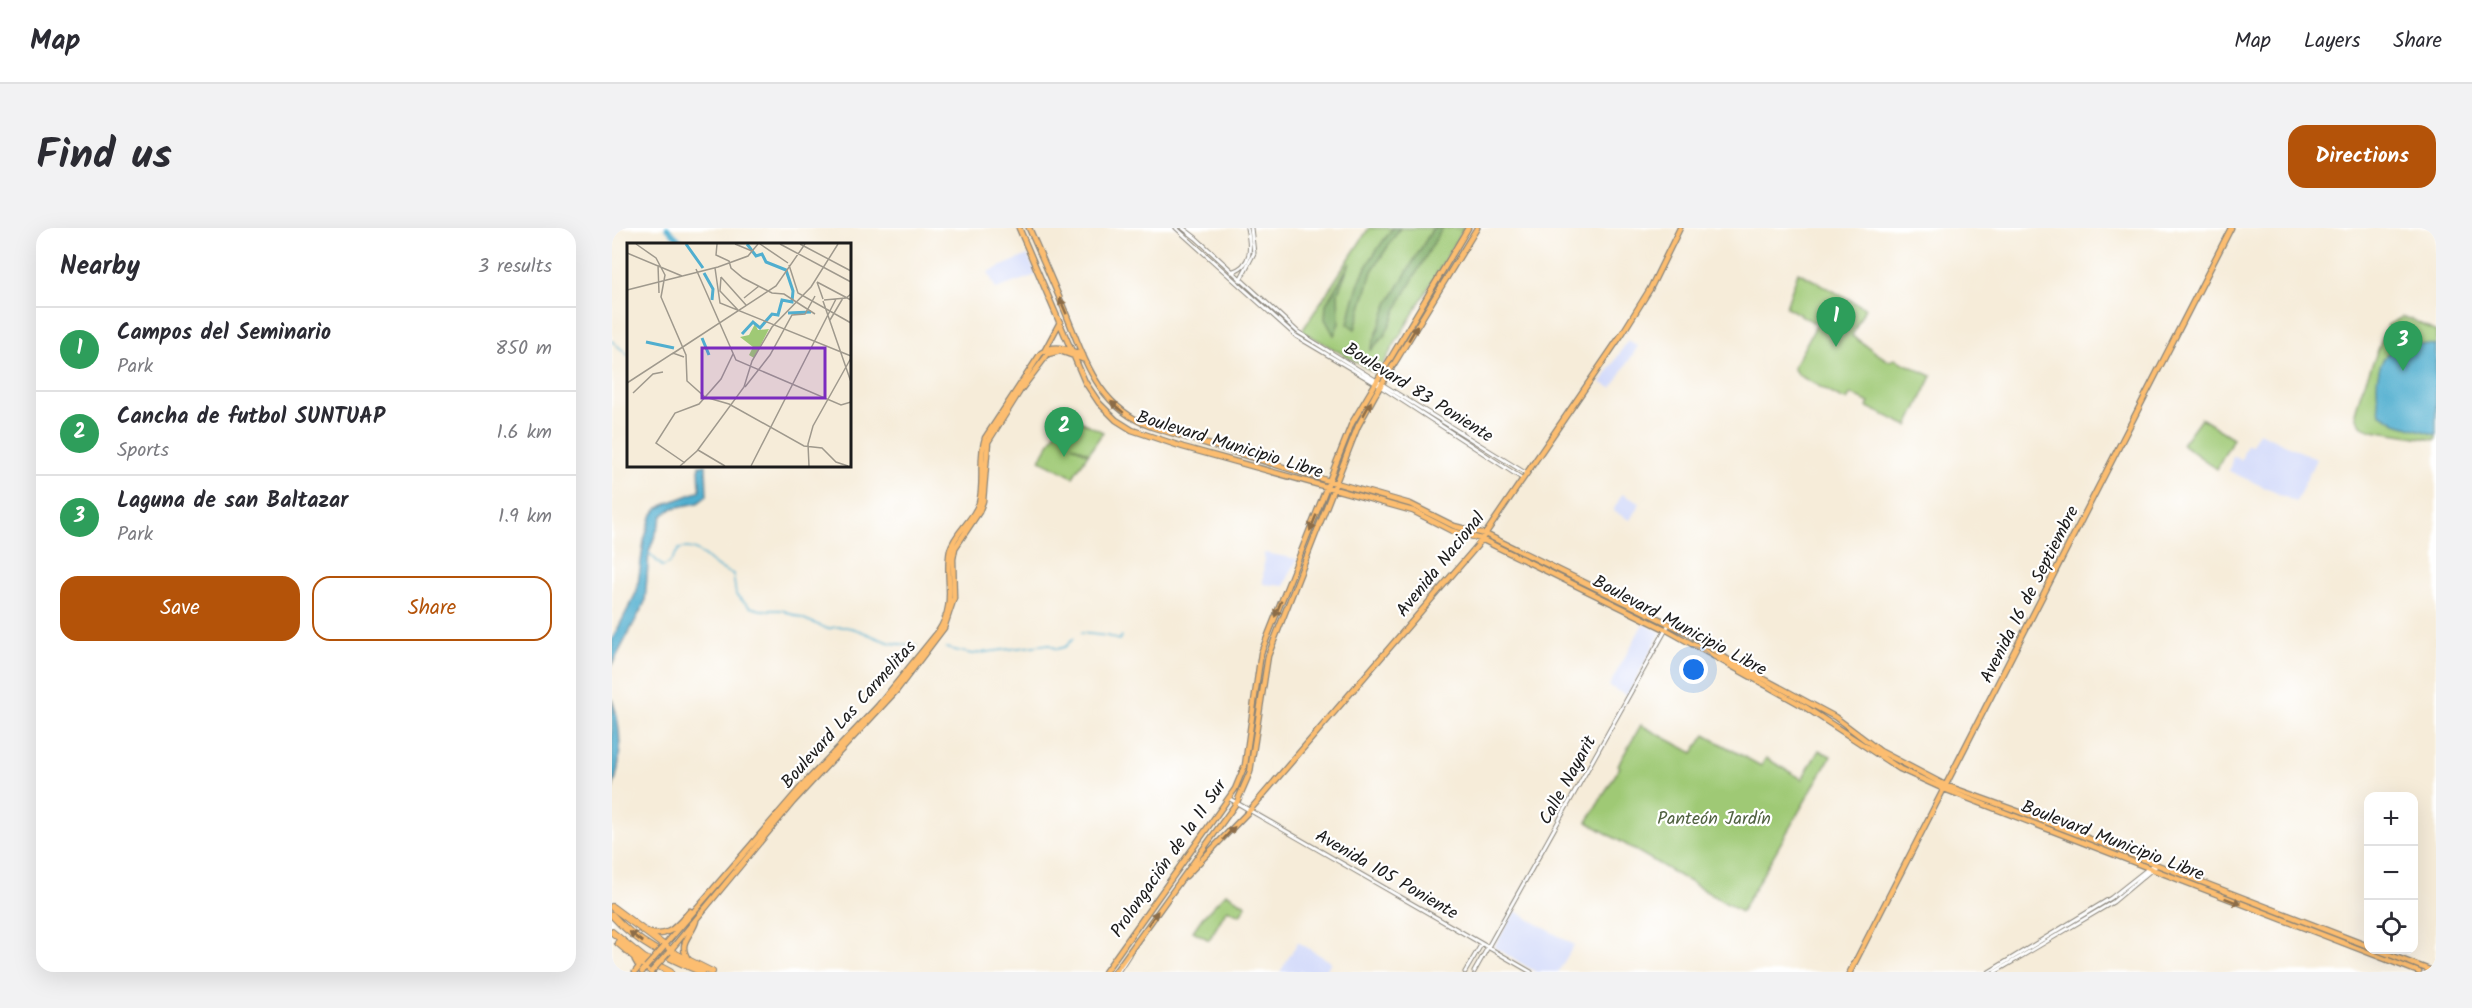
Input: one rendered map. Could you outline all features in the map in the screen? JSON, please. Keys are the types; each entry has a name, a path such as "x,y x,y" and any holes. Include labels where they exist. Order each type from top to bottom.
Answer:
{"highway":[{"path":"612,907 667,948 712,972"},
{"path":"612,915 623,927 656,951 702,972"},
{"path":"612,932 644,958 670,972"},
{"path":"612,938 649,971"}],"main road":[{"name":"Boulevard Municipio Libre","path":"1018,228 1085,382 1098,404 1132,430 1183,447 1413,511 1452,531 1481,539 1668,627"},
{"name":"Boulevard Municipio Libre","path":"1029,228 1084,358 1107,397 1119,410 1137,421 1329,482 1410,504 1454,526 1485,534 1668,627 1805,707 1900,769 2419,972"},
{"name":"Prolongación de la 11 Sur","path":"1105,972 1230,799 1245,765 1261,653 1352,423 1468,228"},
{"name":"Prolongación de la 11 Sur","path":"1116,972 1238,802 1250,772 1268,656 1360,422 1477,228"},
{"name":"Avenida Nacional","path":"1178,885 1250,810 1485,534 1622,334 1650,289 1680,228"},
{"name":"Avenida 16 de Septiembre","path":"1850,972 2231,228"},
{"path":"1045,350 1060,322"},
{"name":"Boulevard Las Carmelitas","path":"1001,418 1045,350 1058,347 1084,358"},
{"name":"Boulevard Las Carmelitas","path":"649,971 704,899 802,786 878,706 938,632 949,602 950,556 956,540 978,506 983,444 1046,356 1057,351 1071,353"},
{"path":"1318,478 1329,474 1335,465"},
{"name":"Boulevard Las Carmelitas","path":"667,948 696,919 786,811 897,690 937,640 947,623 953,604 953,559 956,540"},
{"path":"1201,851 1210,853"},
{"name":"Boulevard Municipio Libre","path":"2152,867 2364,945"},
{"path":"626,918 652,934 662,935 669,932 704,899"},
{"path":"690,961 684,952 684,942 695,926 696,919"},
{"path":"625,949 638,965 635,972"},
{"path":"2388,954 2435,972"}],"street":[{"path":"1176,228 1245,287"},
{"path":"1183,228 1245,287"},
{"path":"1231,272 1243,266 1249,257 1251,245 1246,228"},
{"path":"1240,280 1254,253 1251,228"},
{"path":"1237,270 1242,275"},
{"name":"Boulevard 83 Poniente","path":"1245,287 1297,334 1382,385 1525,477"},
{"name":"Calle Nayarit","path":"1474,972 1668,627"},
{"name":"Avenida 105 Poniente","path":"1230,799 1531,972"},
{"path":"1989,972 2111,898 2152,867"},
{"path":"1995,972 2113,902 2152,867"},
{"path":"1465,972 1481,945"}],"shaded area":[{"path":"1028,255 1036,275 996,289 988,272"},
{"path":"1628,340 1638,346 1612,388 1601,383"},
{"path":"2259,432 2316,459 2296,502 2229,471 2233,456 2241,460 2247,444 2252,445"},
{"path":"1622,494 1640,503 1630,520 1613,511"},
{"path":"1264,553 1297,559 1284,586 1263,584"},
{"path":"1643,624 1661,632 1627,696 1609,686"},
{"path":"1515,911 1574,945 1558,972 1536,972 1494,947"},
{"path":"1298,942 1331,962 1325,972 1280,972"}],"green space":[{"path":"1369,228 1464,228 1377,374 1302,331"},
{"path":"1393,228 1400,228 1372,271 1355,329 1348,324 1359,283 1375,252"},
{"path":"1433,228 1442,228 1400,302 1385,335 1370,351 1388,304"},
{"path":"1350,263 1338,292 1339,323 1334,335 1325,319 1326,304"},
{"path":"1798,272 1865,308 1852,336 1889,361 1895,359 1932,376 1908,426 1867,407 1869,403 1851,394 1847,400 1842,399 1798,375 1793,368 1817,324 1786,307"},
{"path":"2402,317 2411,319 2436,332 2436,440 2372,430 2362,426 2356,418 2355,413 2361,392 2388,325"},
{"path":"1066,414 1103,432 1089,453 1072,445 1088,454 1073,477 1040,460"},
{"path":"2201,418 2233,438 2217,469 2182,444"},
{"name":"Panteón Jardín","path":"1641,725 1693,753 1705,735 1761,766 1766,758 1802,779 1819,750 1831,756 1741,912 1587,822 1620,767 1618,765"},
{"path":"1226,893 1246,905 1240,915 1227,909 1209,940 1193,931 1202,918"}],"water":[{"path":"2409,343 2436,345 2436,435 2396,423 2380,413 2377,391 2379,369 2389,352"},
{"path":"699,466 706,466 707,496 698,503 673,508 662,516 649,552 645,602 612,665 612,640 637,591 644,541 651,517 657,509 668,503 700,491"},
{"path":"612,699 618,721 620,744 618,768 612,790"}],"waterway":[{"path":"667,228 683,243"},
{"path":"612,341 627,354"},
{"path":"649,553 663,567 670,562 679,549 690,548 699,552 716,566 733,574 736,595 750,607 761,610 782,610 828,629 851,628 891,643 917,645"},
{"path":"1081,633 1119,640 1122,636"},
{"path":"946,648 972,654 1049,644 1057,649 1065,647 1073,639"}],"place":[{"name":"Campos del Seminario","path":"1836,347"},
{"name":"Laguna de san Baltazar","path":"2403,371"},
{"name":"Cancha de futbol SUNTUAP","path":"1064,457"}]}
